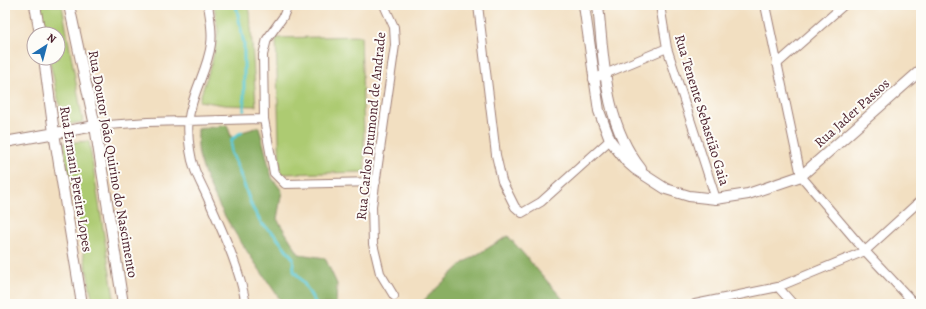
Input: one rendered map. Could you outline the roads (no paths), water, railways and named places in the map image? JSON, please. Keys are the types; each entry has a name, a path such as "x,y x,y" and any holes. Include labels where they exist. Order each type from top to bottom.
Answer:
{"street":[{"path":"35,5 39,26"},
{"name":"Rua Doutor João Quirino do Nascimento","path":"69,5 95,126 123,304"},
{"path":"208,5 211,21 211,44 206,66 191,108 188,122 190,150 194,173 208,197 233,254 241,278 246,304"},
{"path":"288,5 283,17 264,46 264,119 274,173 285,184 376,182"},
{"name":"Rua Carlos Drumond de Andrade","path":"384,5 394,27 395,45 372,206 373,244 380,273 394,296"},
{"path":"478,5 496,155 502,180 515,207 522,214 541,202 610,140"},
{"path":"584,5 593,79 599,111 610,140 627,162 648,178 666,189 689,196 716,199 748,194 801,176"},
{"path":"598,5 611,110 630,154 648,178"},
{"name":"Rua Tenente Sebastião Gaia","path":"660,5 667,48 716,199"},
{"path":"766,5 801,176 865,251 915,304"},
{"path":"777,64 844,5"},
{"path":"593,79 606,75 667,48"},
{"name":"Rua Ermani Pereira Lopes","path":"45,66 54,133 82,304"},
{"name":"Rua Jader Passos","path":"801,176 921,70"},
{"path":"5,142 95,126 148,122 264,119"},
{"path":"695,304 778,288 865,251 921,200"},
{"path":"778,288 793,304"}],"waterway":[{"path":"236,5 244,44 244,110"},
{"path":"242,132 232,139 231,152 252,207 262,224 274,234 293,258 294,271 303,282 316,304"}]}
